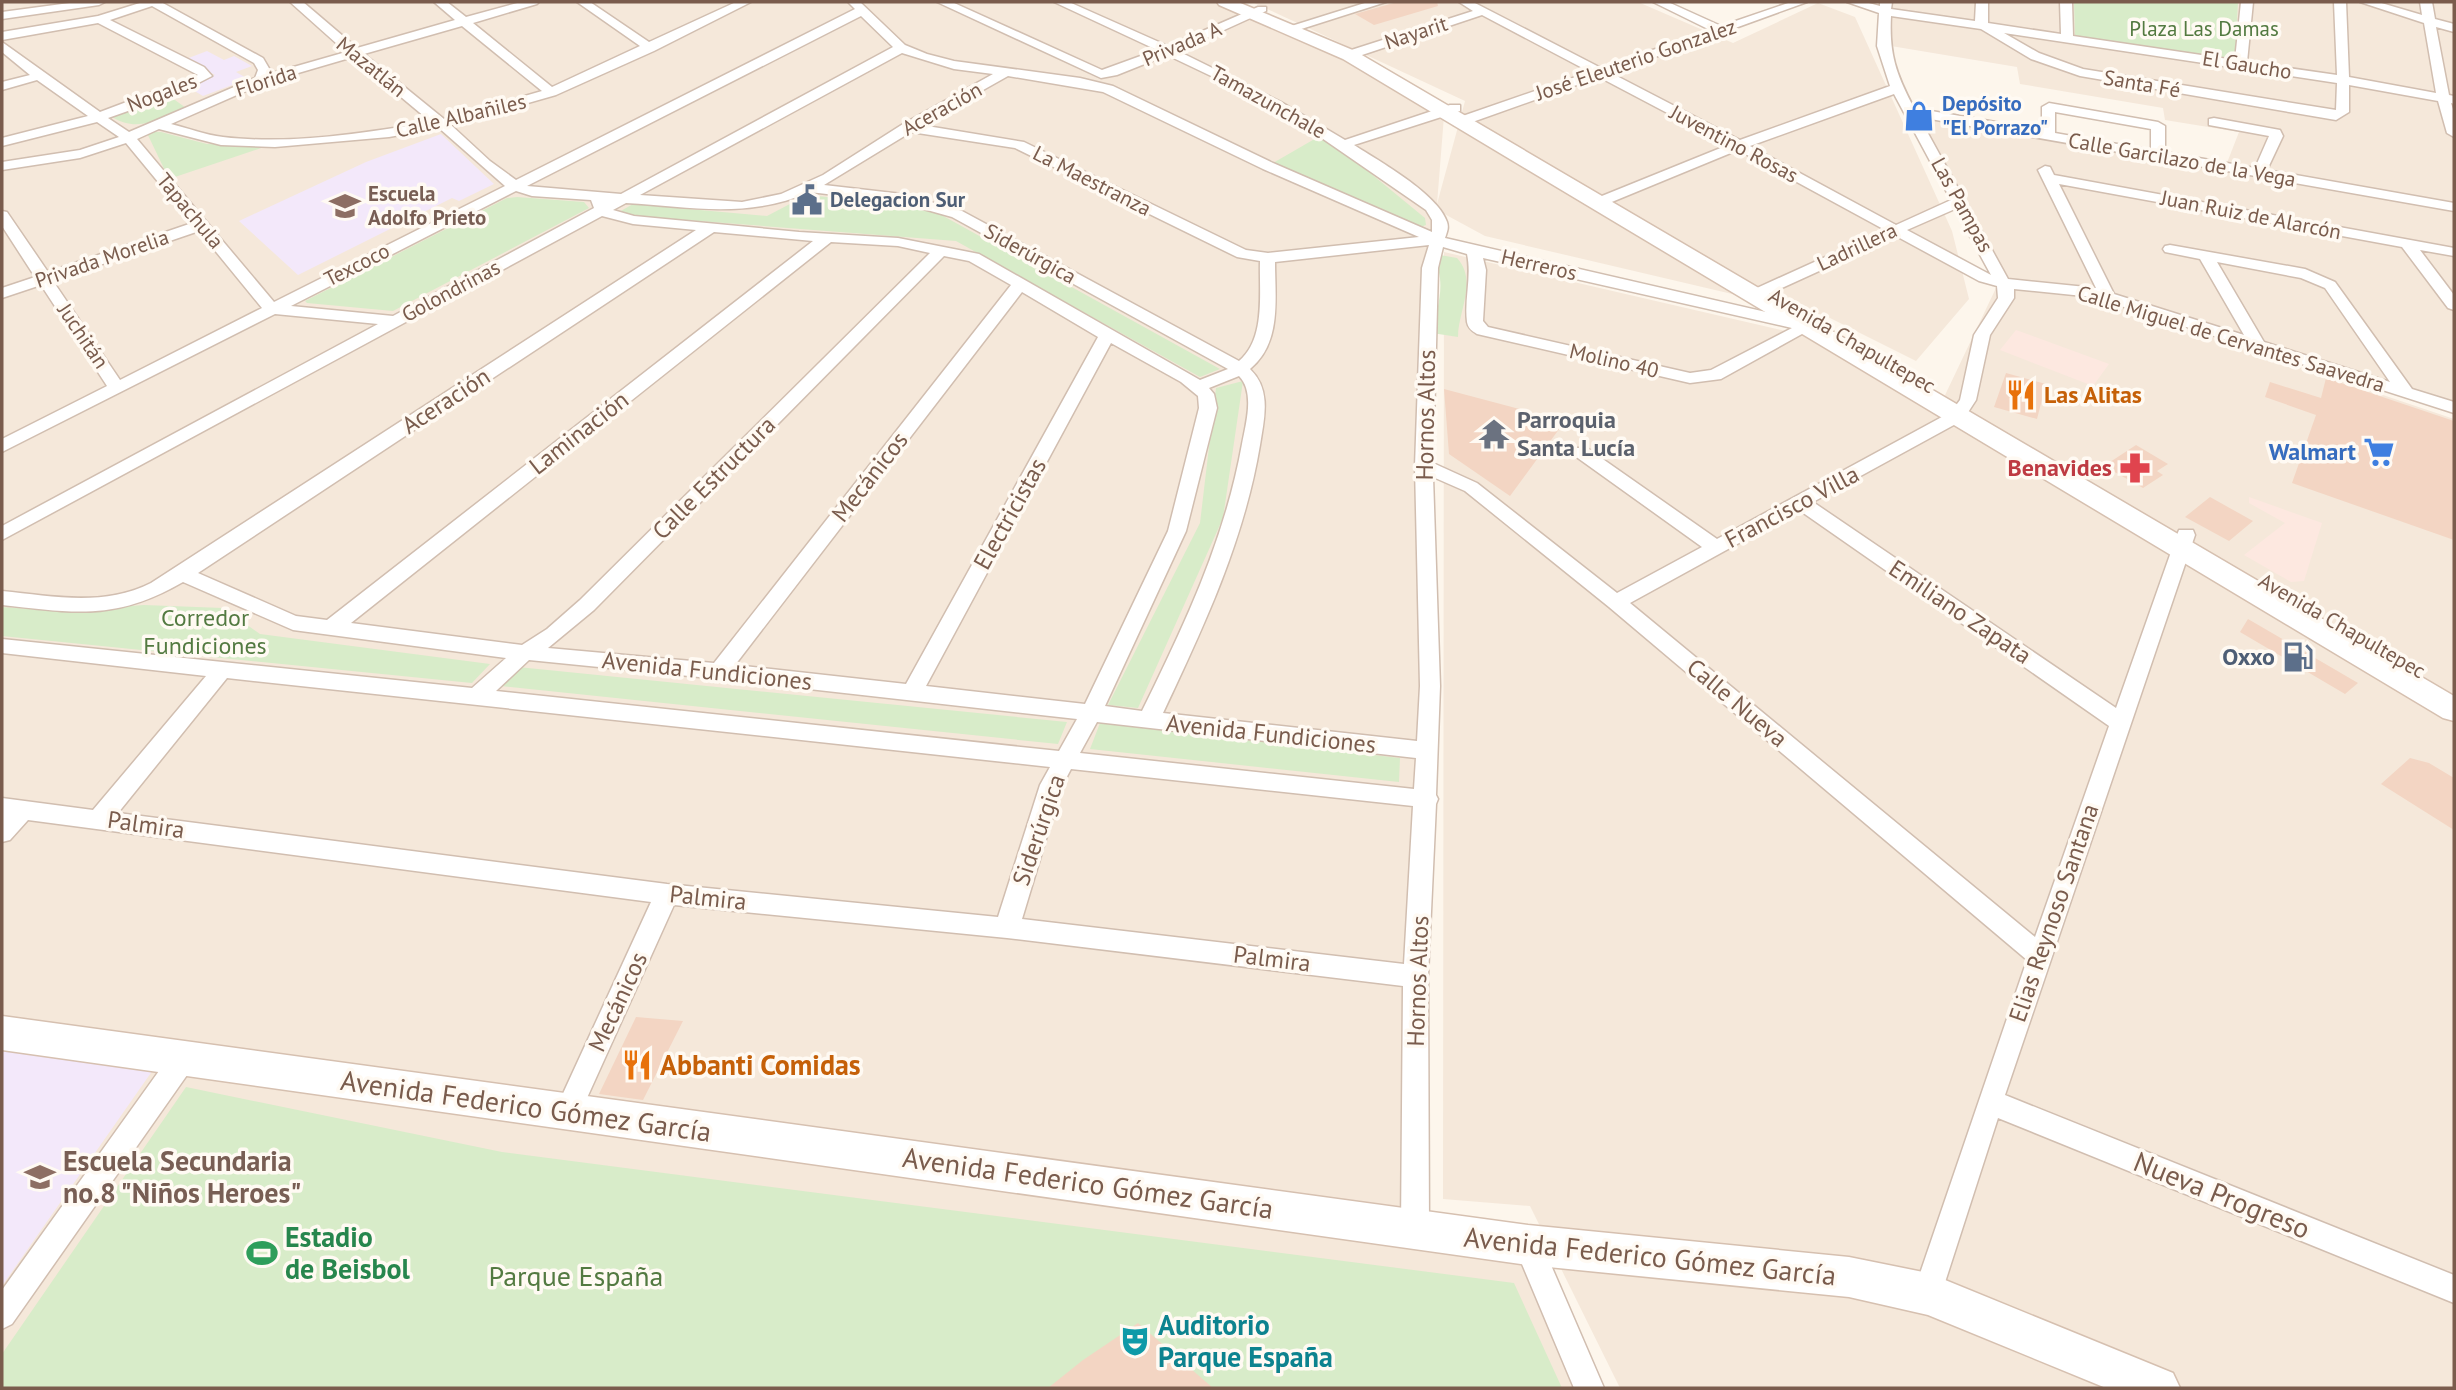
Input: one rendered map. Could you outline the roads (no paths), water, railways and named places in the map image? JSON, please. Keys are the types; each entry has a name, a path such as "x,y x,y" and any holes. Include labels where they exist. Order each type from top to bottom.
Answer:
{"main road":[{"name":"Avenida Chapultepec","path":"1225,2 1253,8 1353,53 2183,541 2344,627 2454,692"},
{"path":"2183,541 2258,594 2454,710"},
{"path":"2258,594 2280,597 2344,627"},
{"name":"Avenida Federico Gómez García","path":"2,1033 1528,1245 1849,1277 1927,1294 2158,1388"}],"street":[{"path":"5,2 15,14"},
{"path":"2,16 99,2"},
{"path":"2,36 100,19 153,2 259,61 264,70 260,80"},
{"name":"Mazatlán","path":"296,2 352,54 442,124 512,186"},
{"path":"440,2 551,92"},
{"name":"Florida","path":"2,166 80,155 129,138 260,80 533,2"},
{"path":"583,2 650,47"},
{"name":"Privada A","path":"943,2 1101,74 1113,72 1168,50 1253,8"},
{"name":"Tamazunchale","path":"1060,2 1168,50 1270,101 1345,145 1432,207 1441,221 1437,240"},
{"path":"1295,27 1380,2"},
{"name":"Juventino Rosas","path":"1465,2 1739,145 1970,272 2004,284"},
{"path":"1659,2 1719,30"},
{"name":"José Eleuterio Gonzalez","path":"1345,145 1457,115 1598,72 1801,2"},
{"name":"El Gaucho","path":"1853,2 2449,99"},
{"path":"1981,24 1982,2"},
{"path":"2066,2 2067,38"},
{"path":"2241,64 2247,2"},
{"path":"2340,2 2343,80"},
{"path":"2366,2 2454,28"},
{"path":"2426,2 2434,54 2449,99 2454,133"},
{"name":"Calle Albañiles","path":"159,125 221,141 275,142 389,133 442,124 551,92 650,47 737,3"},
{"path":"859,6 901,48 937,62 1004,74 1080,82 1108,89 1268,166 1437,240"},
{"name":"Texcoco","path":"2,446 859,6"},
{"name":"Las Pampas","path":"1885,6 1883,46 1897,88 2004,284"},
{"name":"Nayarit","path":"1353,53 1483,11"},
{"name":"Nogales","path":"2,142 97,117 206,76 200,70 100,19"},
{"name":"Santa Fé","path":"1981,24 2035,56 2080,72 2336,116 2342,112 2343,80"},
{"name":"Tapachula","path":"2,46 39,76 129,138 271,309"},
{"path":"627,197 901,48"},
{"path":"2434,54 2454,60"},
{"name":"Aceración","path":"808,188 908,127 1004,74"},
{"path":"2,86 39,76"},
{"path":"1603,201 1739,145 1897,88"},
{"path":"2048,136 2049,107 2158,126 2158,155"},
{"name":"Calle Garcilazo de la Vega","path":"1909,111 2454,207"},
{"path":"2214,122 2275,133 2259,173"},
{"name":"La Maestranza","path":"908,127 1019,145 1223,246 1242,254 1268,258"},
{"name":"Juan Ruiz de Alarcón","path":"2108,297 2046,173 2454,252"},
{"name":"Siderúrgica","path":"512,186 599,203 633,220 898,242 942,248 974,257 1200,386 1206,394 1208,408 1177,531 1090,715 1051,785 1007,928"},
{"name":"Siderúrgica","path":"599,203 627,197 757,205 783,199 808,188 906,198 934,204 982,227 1241,369"},
{"name":"Ladrillera","path":"1759,293 1960,201"},
{"name":"Golondrinas","path":"2,534 396,321 599,203"},
{"name":"Juchitán","path":"2,215 117,388"},
{"name":"Privada Morelia","path":"2,293 202,225"},
{"name":"Aceración","path":"182,574 710,228"},
{"name":"Laminación","path":"331,628 827,238"},
{"name":"Herreros","path":"1268,258 1437,240 1474,251 1812,324"},
{"name":"Hornos Altos","path":"1415,1229 1416,976 1427,799 1430,686 1424,466 1430,268 1437,240"},
{"path":"2407,244 2454,305"},
{"name":"Calle Estructura","path":"476,697 524,653 554,634 587,605 942,248"},
{"path":"2170,249 2305,274 2330,285 2406,393"},
{"name":"Molino 40","path":"1474,251 1478,270 1475,321 1483,331 1690,378 1709,378 1812,324"},
{"path":"2205,255 2258,345"},
{"path":"1200,386 1241,369 1257,355 1264,335 1268,258"},
{"name":"Mecánicos","path":"719,671 1021,284"},
{"path":"1961,412 1978,346 2006,298 2004,284"},
{"name":"Calle Miguel de Cervantes Saavedra","path":"2004,284 2084,290 2454,408"},
{"path":"271,309 396,321"},
{"name":"Electricistas","path":"912,694 1107,335"},
{"path":"1148,721 1215,580 1243,495 1255,418 1252,380 1241,369"},
{"name":"Francisco Villa","path":"1616,602 1801,503 1961,412"},
{"path":"1581,452 1717,548"},
{"name":"Calle Nueva","path":"1424,466 1471,487 1616,602 2040,956"},
{"name":"Emiliano Zapata","path":"1801,503 2120,722"},
{"name":"Elias Reynoso Santana","path":"1927,1294 1990,1102 2183,541"},
{"path":"2,598 90,606 115,603 149,592 182,574"},
{"name":"Avenida Fundiciones","path":"182,574 293,623 524,653 719,671 1090,715 1428,751"},
{"name":"Avenida Fundiciones","path":"2,646 1427,799"},
{"path":"100,818 223,670"},
{"path":"2,834 12,808"},
{"name":"Palmira","path":"12,808 667,894 1007,928 1416,976"},
{"name":"Mecánicos","path":"568,1111 667,894"},
{"path":"2,1314 183,1059"},
{"name":"Nueva Progreso","path":"1990,1102 2454,1289"},
{"path":"1528,1245 1589,1388"}],"place":[{"name":"Depósito \"El Porrazo\"","path":"1919,116"},
{"name":"Delegacion Sur","path":"807,200"},
{"name":"Escuela Adolfo Prieto","path":"345,206"},
{"name":"Las Alitas","path":"2021,395"},
{"name":"Parroquia Santa Lucía","path":"1494,434"},
{"name":"Walmart","path":"2379,452"},
{"name":"Benavides","path":"2135,468"},
{"name":"Oxxo","path":"2298,657"},
{"name":"Abbanti Comidas","path":"637,1065"},
{"name":"Escuela Secundaria no.8 \"Niños Heroes\"","path":"40,1177"},
{"name":"Estadio de Beisbol","path":"262,1253"},
{"name":"Auditorio Parque España","path":"1135,1341"}],"park label":[{"name":"Plaza Las Damas","path":"2204,29"},
{"name":"Corredor Fundiciones","path":"205,632"},
{"name":"Parque España","path":"576,1276"}]}
